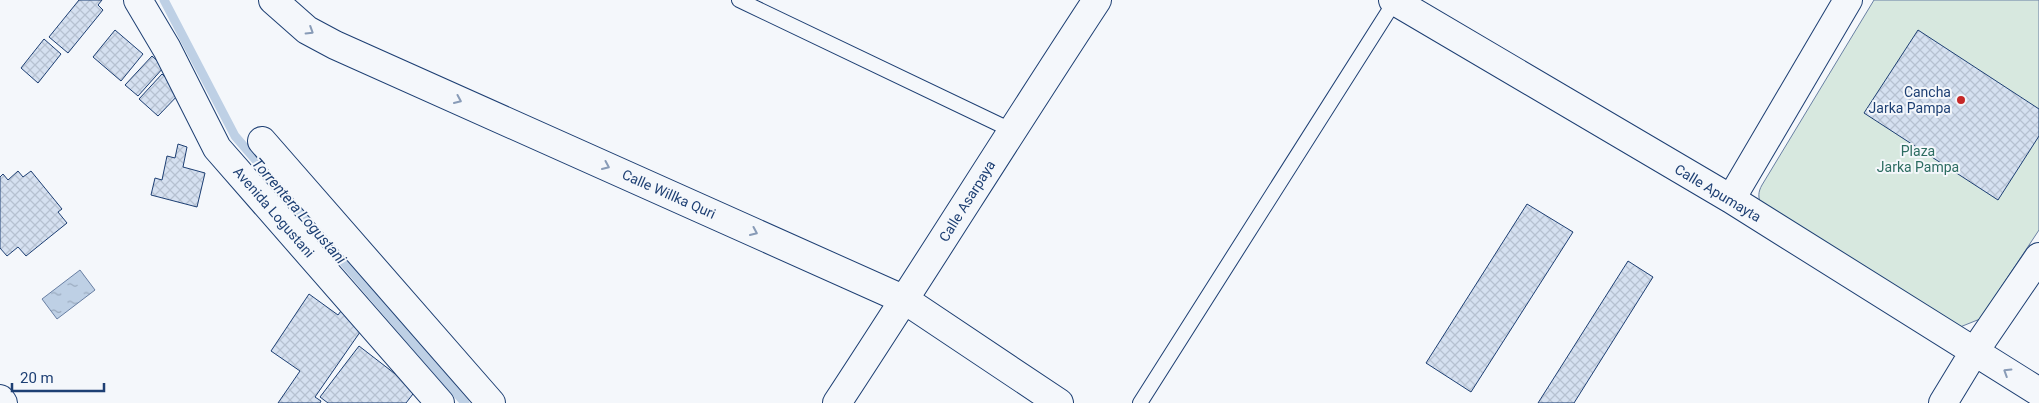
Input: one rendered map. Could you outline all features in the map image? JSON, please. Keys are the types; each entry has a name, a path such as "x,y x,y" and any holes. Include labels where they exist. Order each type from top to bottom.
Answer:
{"street":[{"name":"Avenida Logustani","path":"138,0 167,49 217,148 440,403"},
{"name":"Calle Willka Quri","path":"273,0 307,30 335,45 905,300 1059,403"},
{"name":"Calle Asarpaya","path":"837,403 905,300 1011,130 1097,0"},
{"path":"1731,199 1848,0"},
{"name":"Calle Apumayta","path":"1394,1 1731,199 2039,392"},
{"path":"262,141 491,403"},
{"path":"1943,403 1974,352 2039,257"},
{"path":"0,399 3,403"}],"lane":[{"path":"739,0 1011,130"},
{"path":"1140,403 1394,1"}],"green space":[{"name":"Plaza Jarka Pampa","path":"1874,0 2039,0 2039,230 1980,319 1960,327 1761,205 1760,202 1759,192 1762,185"}],"water":[{"path":"80,270 95,290 57,319 42,299"}],"building":[{"path":"79,0 102,0 98,5 103,10 68,53 49,37"},
{"path":"115,30 143,54 121,81 93,57"},
{"name":"Cancha Jarka Pampa","path":"1918,30 2039,109 2039,136 1998,200 1864,113"},
{"path":"44,39 61,54 38,83 21,68"},
{"path":"152,56 164,67 138,96 125,85"},
{"path":"162,74 181,92 158,116 139,99"},
{"path":"178,144 187,147 183,167 205,173 197,207 151,195 155,178 162,180 167,156 175,158"},
{"path":"18,171 23,177 31,171 62,209 58,212 67,223 26,256 18,247 7,256 0,248 0,177 3,174 8,180"},
{"path":"1527,204 1573,232 1471,392 1426,363"},
{"path":"1628,261 1653,277 1574,403 1538,403"},
{"path":"309,294 338,315 344,307 367,322 315,397 321,401 320,403 278,403 300,371 271,351"},
{"path":"359,346 416,390 406,403 328,403 320,397"}],"waterway":[{"name":"Torrentera Logustani","path":"164,0 235,136 465,403"}],"place":[{"name":"Cancha Jarka Pampa","path":"1961,100"}]}
